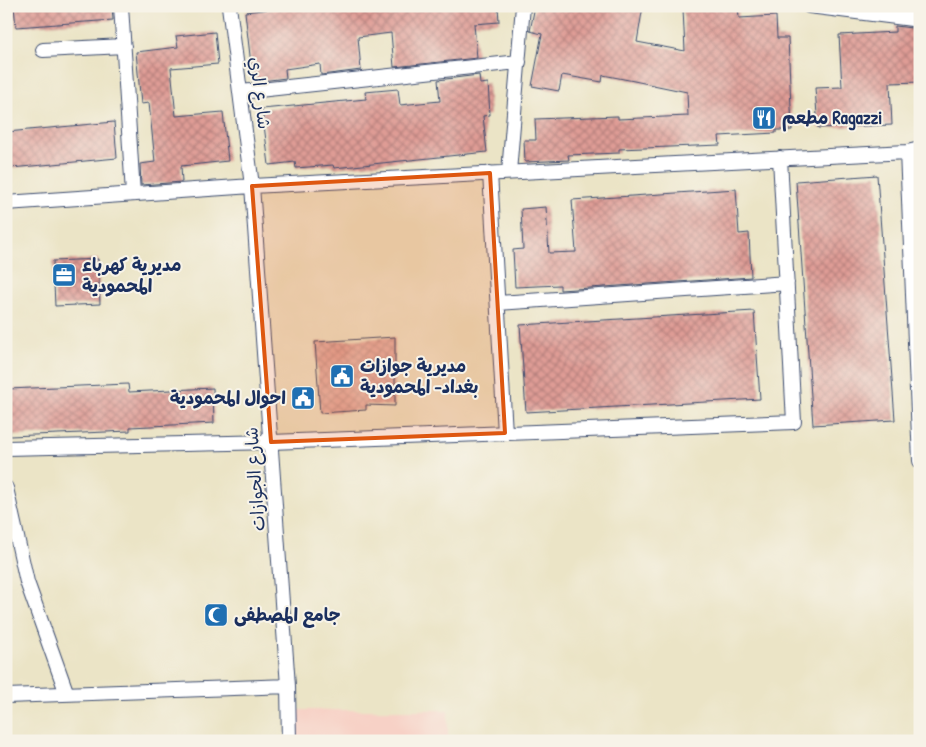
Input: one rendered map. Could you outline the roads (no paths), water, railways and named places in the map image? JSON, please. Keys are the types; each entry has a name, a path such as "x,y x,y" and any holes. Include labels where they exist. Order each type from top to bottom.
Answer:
{"street":[{"path":"121,6 133,194"},
{"name":"شارع الري","path":"229,6 252,186"},
{"path":"509,172 523,6"},
{"path":"809,6 920,20"},
{"path":"42,50 124,46"},
{"path":"241,92 519,62"},
{"path":"6,203 252,186 913,150 920,461"},
{"path":"6,448 271,442 794,422 780,158"},
{"path":"490,173 505,433"},
{"name":"شارع الجوازات","path":"252,186 288,686 290,741"},
{"path":"498,302 787,282"},
{"path":"6,488 27,582 67,694"},
{"path":"6,696 288,686"}],"place":[{"name":"مطعم Ragazzi","path":"764,118"},
{"name":"مديرية كهرباء المحمودية","path":"64,275"},
{"name":"مديرية جوازات بغداد- المحمودية","path":"342,376"},
{"name":"احوال المحمودية","path":"303,398"},
{"name":"جامع المصطفى","path":"216,615"}]}
